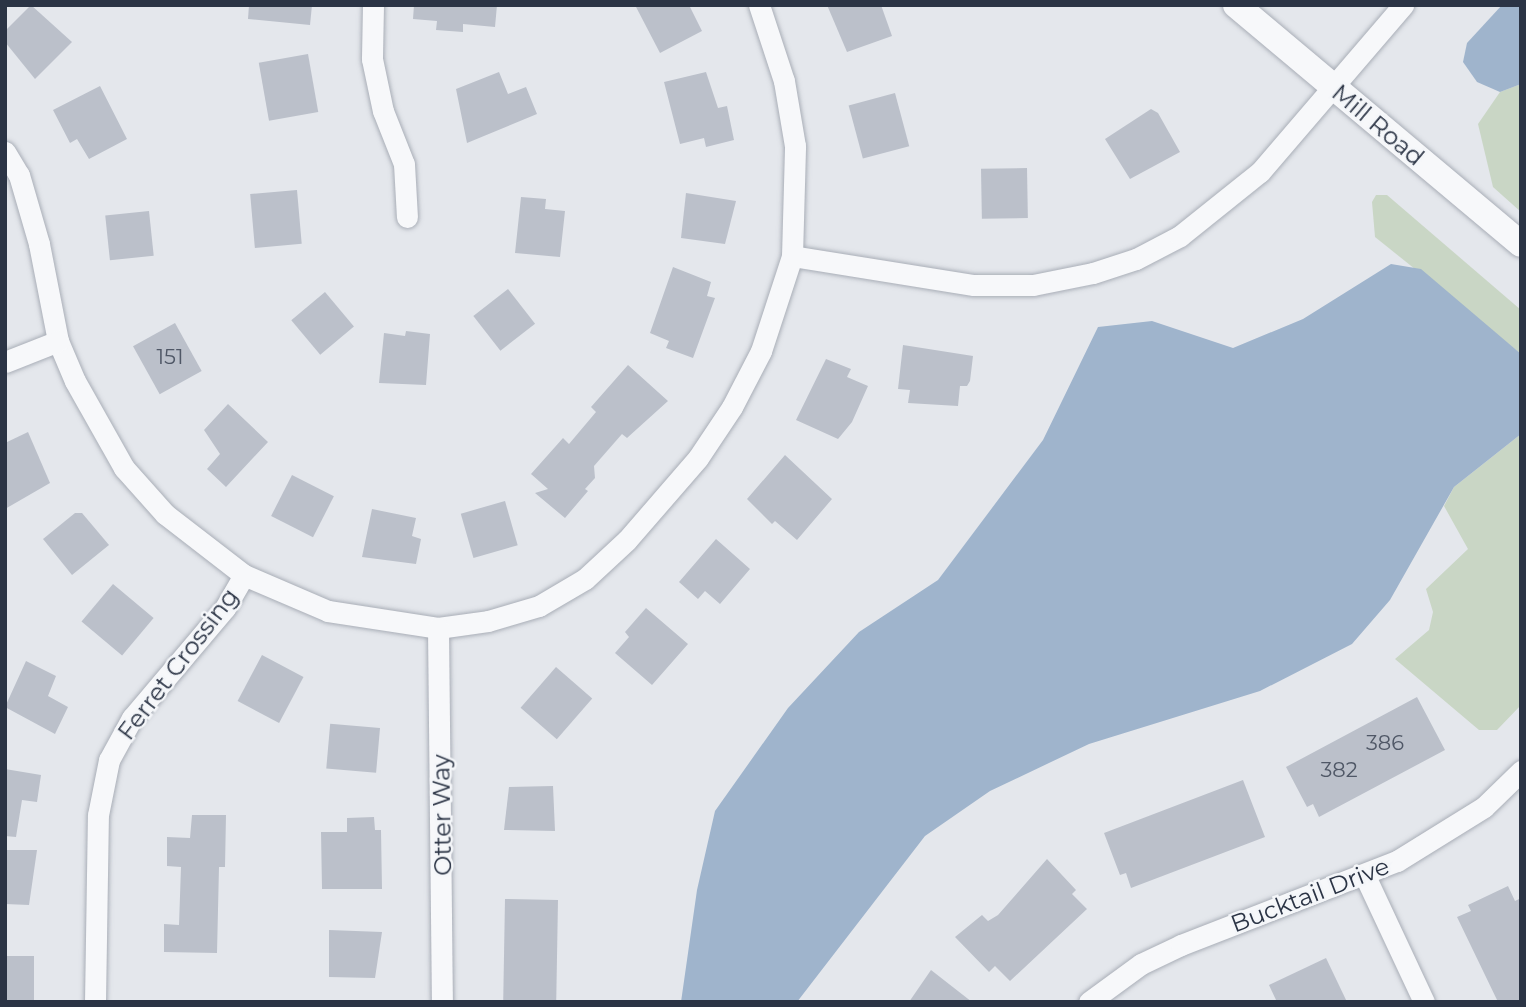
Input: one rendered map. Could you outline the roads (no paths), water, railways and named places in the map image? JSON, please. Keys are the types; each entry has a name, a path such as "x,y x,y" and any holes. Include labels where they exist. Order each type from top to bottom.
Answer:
{"street":[{"path":"373,5 372,59 383,111 404,164 407,217"},
{"path":"5,152 19,175 39,244 58,341 96,425 124,468 165,514 244,576 328,611 438,628 488,621 538,606 584,579 627,540 698,458 733,407 761,351 792,256 795,146 784,82 759,5"},
{"name":"Mill Road","path":"1236,5 1521,244"},
{"path":"792,256 974,285 1033,285 1093,273 1180,236 1222,207 1261,172 1403,5"},
{"path":"5,362 58,341"},
{"name":"Ferret Crossing","path":"95,1002 98,814 109,760 132,718 225,608 244,576"},
{"name":"Otter Way","path":"438,628 442,1002"},
{"name":"Bucktail Drive","path":"1089,1002 1141,964 1181,945 1365,876 1438,839 1484,807 1521,771"},
{"path":"1365,876 1424,1002"}],"water":[{"path":"1502,5 1521,5 1521,84 1500,92 1477,82 1463,62 1467,43"},
{"path":"1391,264 1421,269 1521,354 1521,434 1454,487 1390,600 1352,644 1260,691 1089,744 990,791 925,836 797,1002 681,1002 697,890 715,811 788,708 859,632 938,580 1043,440 1098,327 1152,321 1233,348 1303,319"}]}
